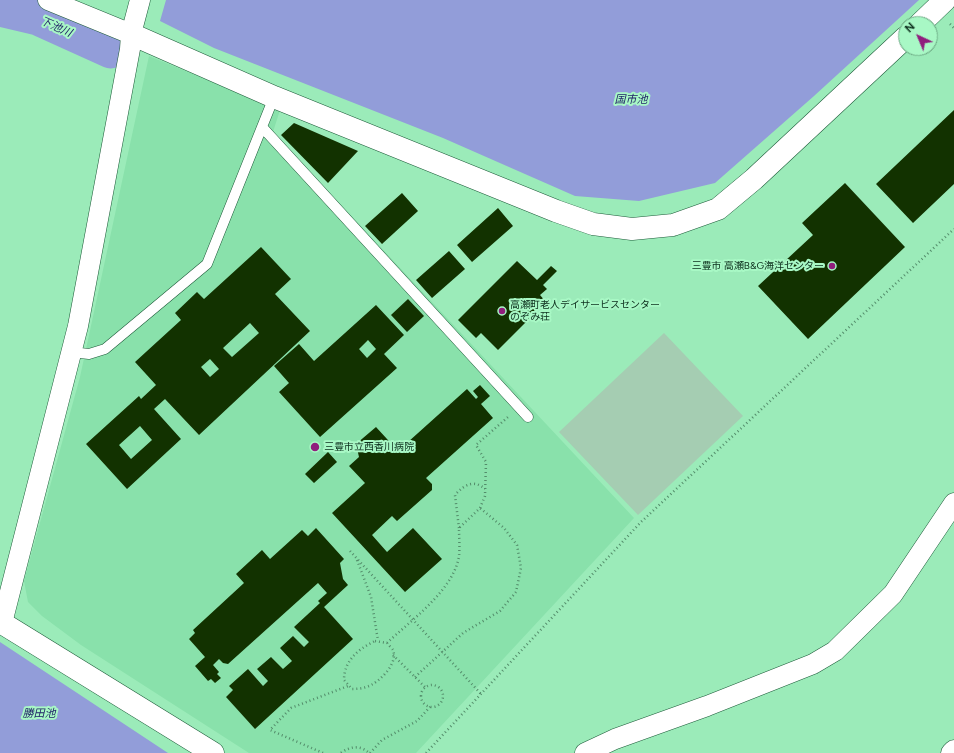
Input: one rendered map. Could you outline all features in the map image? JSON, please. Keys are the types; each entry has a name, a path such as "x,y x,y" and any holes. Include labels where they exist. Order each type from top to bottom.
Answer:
{"street":[{"path":"48,0 131,34 274,97 556,211 593,224 632,229 673,225 718,209 754,179 898,44"},
{"path":"140,0 131,34 126,71 81,310 1,622 213,753"},
{"path":"928,16 945,0"},
{"path":"585,753 615,739 707,706 813,664 835,651 893,594 954,503"},
{"path":"951,753 954,750"}],"lane":[{"path":"71,352 90,354 105,349 207,264 274,97"},
{"path":"262,127 528,417"}],"path":[{"path":"426,753 641,522 954,230"},
{"path":"459,528 480,508 485,496 486,462 476,445 518,407"},
{"path":"386,643 432,601 450,581 459,557 459,528 455,495 463,486 471,483 480,485 485,490"},
{"path":"415,677 463,633 500,612 516,592 521,568 517,545 504,528 480,508"},
{"path":"350,551 481,694"},
{"path":"356,558 371,597 378,641"},
{"path":"378,641 386,643 393,651 393,661 388,670 374,684 361,689 352,689 348,686 344,680 344,671 349,660 365,646 378,641"},
{"path":"393,654 425,687"},
{"path":"323,753 270,730 291,708 348,686"},
{"path":"341,753 354,747 361,748 370,753 382,740 417,721 431,706 441,702 443,692 435,686 425,687"},
{"path":"425,687 422,698 425,704 431,706"}],"shaded area":[{"name":"三豊市立西香川病院","path":"149,56 280,110 273,132 634,518 416,753 249,753 81,645 42,616 28,602 24,581 80,377"},
{"path":"664,333 743,416 638,515 559,432"}],"water":[{"name":"国市池","path":"166,0 919,0 902,16 898,16 898,19 814,96 715,183 639,201 575,196 443,138 214,48 160,21"},
{"name":"勝田池","path":"0,642 168,753 0,753"}],"building":[{"path":"954,110 954,184 913,223 876,184"},
{"path":"294,123 358,151 328,183 281,135"},
{"name":"三豊市 高瀬B&G海洋センター","path":"845,183 905,247 808,339 758,286 813,235 802,223"},
{"path":"402,193 418,211 382,244 365,226"},
{"path":"498,208 513,226 472,262 457,245"},
{"path":"261,247 291,279 275,294 310,331 199,435 165,399 154,409 181,439 127,489 86,444 139,396 141,399 156,385 135,362 181,320 175,313 197,292 204,299","holes":["250,323 259,333 232,357 223,348","210,359 219,369 210,377 201,367","140,426 152,440 131,459 119,445"]},
{"path":"449,251 465,269 432,298 416,280"},
{"name":"高瀬町老人デイサービスセンター のぞみ荘","path":"517,261 537,280 551,266 557,271 543,285 547,289 540,295 546,302 498,350 481,333 476,338 458,320"},
{"path":"408,299 424,316 407,332 391,315"},
{"path":"376,305 404,335 384,354 397,368 320,437 279,392 289,383 274,366 299,344 314,361","holes":["368,340 376,349 367,358 359,349"]},
{"path":"480,385 490,396 481,404 493,418 426,478 432,484 432,490 397,521 392,516 372,535 387,552 413,528 442,559 405,592 332,513 365,483 349,466 359,457 356,444 376,427 398,451 467,389 476,399 478,397 473,391"},
{"path":"328,452 337,462 314,483 305,474"},
{"path":"316,528 344,559 340,563 343,579 348,585 324,607 353,639 255,729 226,697 233,690 229,686 248,669 263,686 268,681 257,669 271,657 283,669 292,661 280,648 293,636 304,647 309,642 294,627 320,603 318,601 327,593 318,583 228,664 223,663 219,659 213,665 219,672 217,674 221,678 215,683 211,679 208,681 195,666 205,657 189,639 195,633 193,630 244,583 236,574 262,550 270,559 302,530 308,536"}],"waterway":[{"name":"下池川","path":"0,9 38,18 111,51"}],"place":[{"name":"三豊市 高瀬B&G海洋センター","path":"832,266"},
{"name":"高瀬町老人デイサービスセンター のぞみ荘","path":"502,311"},
{"name":"三豊市立西香川病院","path":"315,447"}]}
